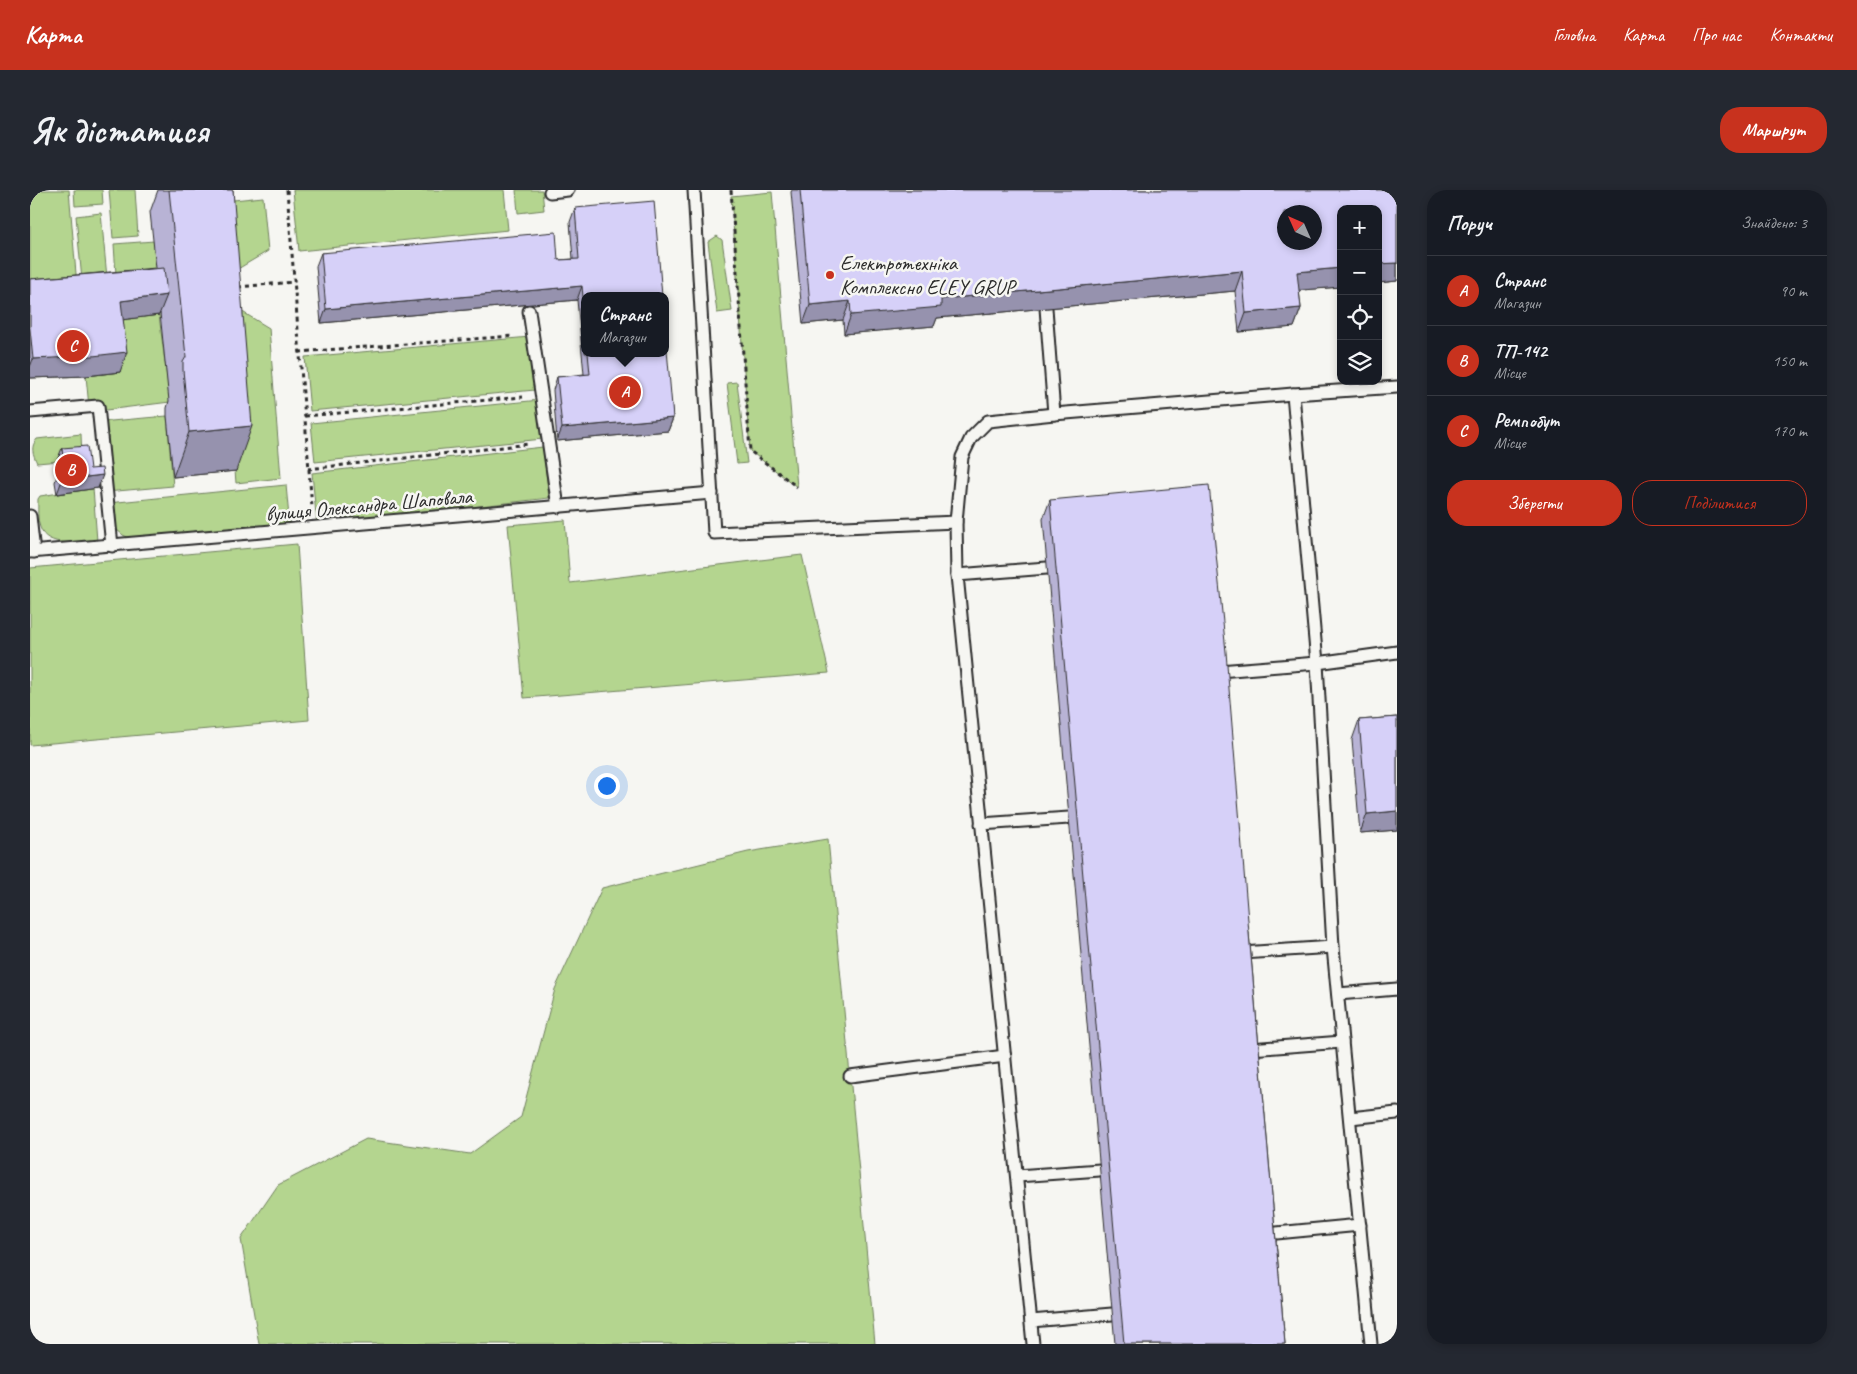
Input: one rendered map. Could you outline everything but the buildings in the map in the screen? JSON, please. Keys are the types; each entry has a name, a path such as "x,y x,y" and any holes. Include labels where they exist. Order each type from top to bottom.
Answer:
{"lane":[{"path":"550,192 568,190"},
{"path":"694,190 714,533 956,522"},
{"path":"1046,308 1054,414"},
{"path":"529,312 558,507"},
{"path":"1033,1344 956,574 956,522 962,456 971,438 988,421 1293,394 1397,388"},
{"path":"1293,394 1317,663 1333,947 1371,1344"},
{"path":"30,412 98,406 112,546"},
{"name":"вулиця Олександра Шаповала","path":"32,552 712,493"},
{"path":"30,516 32,552"},
{"path":"956,574 1047,568"},
{"path":"1219,671 1317,663 1397,652"},
{"path":"981,824 1069,818"},
{"path":"1242,953 1333,947"},
{"path":"1338,994 1397,989"},
{"path":"1250,1049 1342,1042"},
{"path":"850,1076 1005,1056"},
{"path":"1350,1118 1397,1113"},
{"path":"1017,1176 1100,1170"},
{"path":"1266,1234 1360,1225"},
{"path":"1031,1321 1112,1314"}],"path":[{"path":"287,190 313,529"},
{"path":"731,190 750,451 797,487"},
{"path":"229,288 294,282"},
{"path":"299,352 532,335"},
{"path":"304,416 541,396"},
{"path":"308,470 548,441"}],"green space":[{"path":"30,190 69,190 77,286 30,290"},
{"path":"74,190 102,190 103,204 75,206"},
{"path":"109,190 135,190 138,236 113,238"},
{"path":"293,190 504,190 508,230 299,251"},
{"path":"516,190 542,190 544,210 518,213"},
{"path":"772,192 797,487 750,451 731,196"},
{"path":"263,197 268,251 221,279 204,203"},
{"path":"101,213 107,278 82,280 76,216"},
{"path":"717,236 722,240 732,311 717,313 708,242"},
{"path":"154,241 156,287 117,290 114,244"},
{"path":"221,299 269,328 281,478 236,483"},
{"path":"159,315 170,402 98,411 89,407 86,376 120,372 114,321"},
{"path":"530,337 535,390 310,411 305,357"},
{"path":"737,382 747,463 737,464 727,383"},
{"path":"540,400 543,439 315,462 311,423"},
{"path":"167,416 173,486 106,492 100,422"},
{"path":"81,434 82,459 37,463 33,454 33,448 37,439"},
{"path":"543,447 549,498 317,525 312,473"},
{"path":"286,485 290,528 136,541 123,535 110,524 108,503"},
{"path":"93,488 97,541 56,541 43,534 38,517 38,499 40,496"},
{"path":"565,520 570,583 802,555 829,673 524,698 508,525"},
{"path":"297,544 309,720 30,745 30,568"},
{"path":"828,839 875,1344 259,1344 241,1239 278,1185 366,1139 470,1154 521,1117 555,989 602,888 748,852"}],"place":[{"name":"Електротехніка Комплексно ELEY GRUP","path":"830,275"},
{"name":"Ремпобут","path":"73,346"},
{"name":"Странс","path":"625,392"},
{"name":"ТП-142","path":"71,470"}]}
